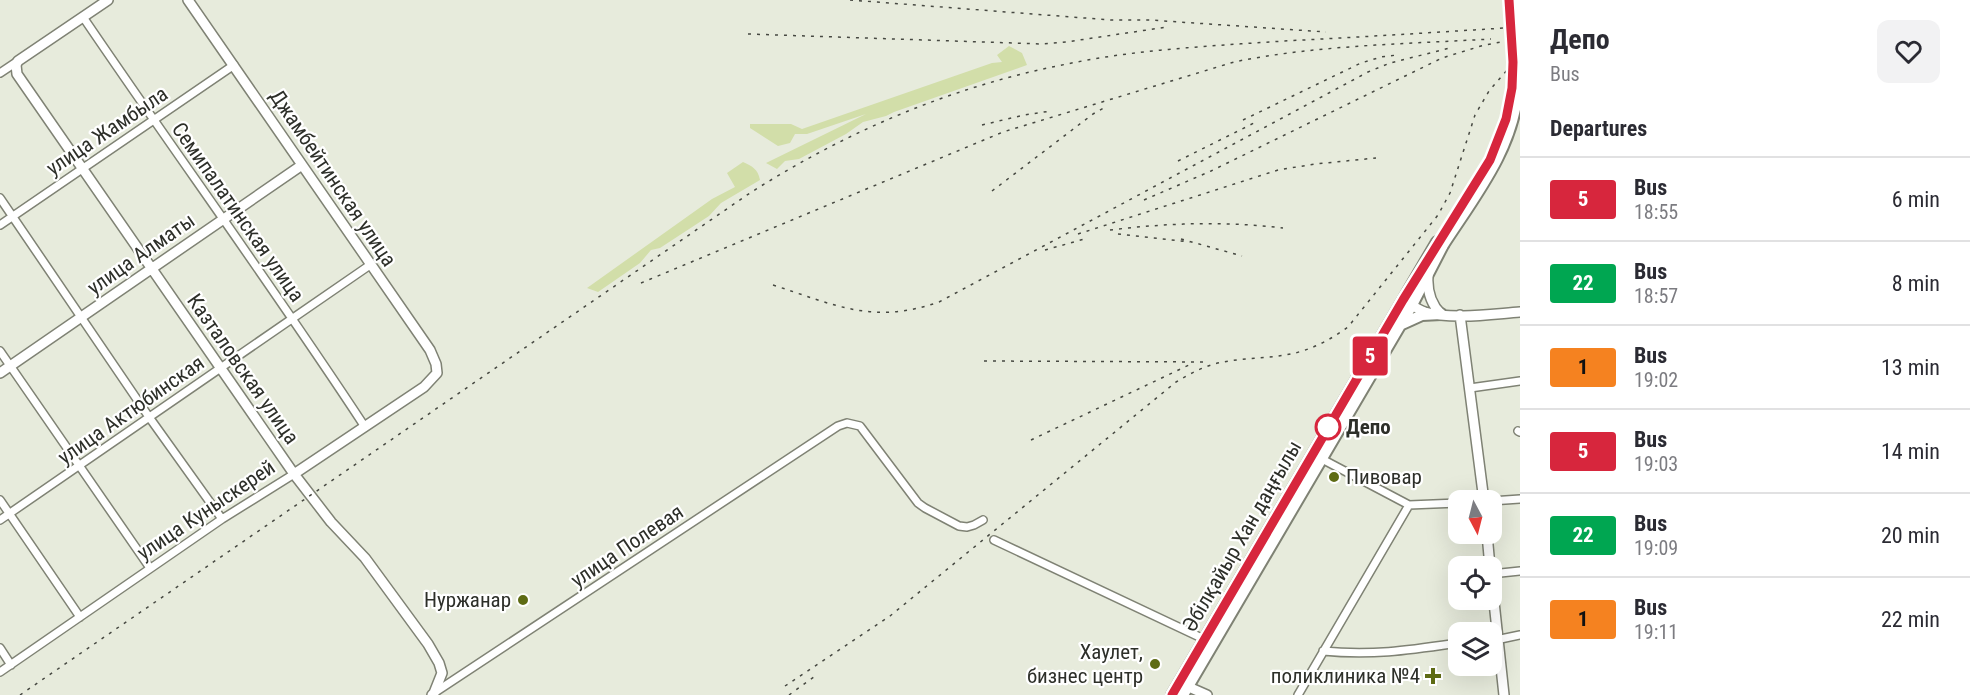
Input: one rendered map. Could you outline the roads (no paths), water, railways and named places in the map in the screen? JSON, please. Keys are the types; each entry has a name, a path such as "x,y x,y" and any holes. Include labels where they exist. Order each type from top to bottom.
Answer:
{"main road":[{"path":"1440,244 1490,160 1506,119 1512,88 1513,62 1509,0"},
{"path":"1440,244 1496,163 1512,119 1518,88 1519,62 1515,0"},
{"name":"Әбілқайыр Хан даңғылы","path":"1317,456 1399,325 1407,302 1428,274 1440,244"},
{"name":"Әбілқайыр Хан даңғылы","path":"1172,695 1183,688 1440,244"},
{"path":"1399,325 1422,315 1441,314"}],"street":[{"path":"0,73 108,0"},
{"name":"Джамбейтинская улица","path":"188,0 435,358 437,368 433,379"},
{"name":"Семипалатинская улица","path":"83,17 293,318 365,427"},
{"name":"Казталовская улица","path":"18,60 16,69 19,77 294,474 331,522 365,558 428,644 442,673 433,694"},
{"name":"улица Жамбыла","path":"0,225 234,65"},
{"name":"улица Алматы","path":"0,373 302,165"},
{"path":"0,198 149,417 222,519"},
{"name":"улица Актюбинская","path":"0,520 370,265"},
{"path":"1428,274 1427,290 1435,308 1441,314"},
{"path":"1407,302 1424,312 1441,314 1520,312"},
{"path":"1461,315 1483,490"},
{"path":"0,351 150,568"},
{"name":"улица Куныскерей","path":"0,672 222,519 365,427 433,379"},
{"path":"1470,387 1520,381"},
{"name":"улица Полевая","path":"433,694 838,426 847,423 860,426 918,503 960,526 967,527 983,520"},
{"path":"1317,456 1409,505 1448,503"},
{"path":"1502,500 1520,499"},
{"path":"0,500 80,617"},
{"path":"1298,695 1409,505"},
{"path":"994,540 1208,642"},
{"path":"1502,573 1520,571"},
{"path":"1502,639 1520,635"},
{"path":"1323,651 1384,654 1448,644"},
{"path":"0,648 11,665"},
{"path":"1500,676 1504,695"},
{"path":"1183,688 1207,695"}],"railway":[{"path":"850,0 1111,20 1150,20 1326,32"},
{"path":"748,34 1042,44 1167,27"},
{"path":"20,695 750,193 824,150 902,113 942,98 1025,73 1148,51 1520,27"},
{"path":"1144,200 1211,171 1442,58 1481,46 1520,38"},
{"path":"641,283 1003,132 1234,62 1329,49 1491,39"},
{"path":"773,285 835,305 874,312 915,309 939,302 1368,72 1390,63 1450,48"},
{"path":"1243,120 1361,63 1397,55"},
{"path":"785,686 890,616 1176,382 1217,363 1302,351 1326,341 1348,327 1438,215 1450,193 1475,115 1489,91 1508,69 1520,60"},
{"path":"992,191 1093,114 1107,106"},
{"path":"982,125 1051,111"},
{"path":"1178,161 1256,122"},
{"path":"1078,234 1278,170 1376,158"},
{"path":"1110,230 1196,224 1239,224 1283,228"},
{"path":"1118,234 1190,242"},
{"path":"1045,250 1088,238"},
{"path":"1181,239 1242,256"},
{"path":"984,361 1209,362"},
{"path":"1031,440 1189,365"},
{"path":"789,695 818,674"}],"place":[{"name":"Депо","path":"1328,427"},
{"name":"Пивовар","path":"1334,477"},
{"name":"Нуржанар","path":"523,600"},
{"name":"Хаулет, бизнес центр","path":"1155,664"},
{"name":"поликлиника №4","path":"1433,676"}]}
